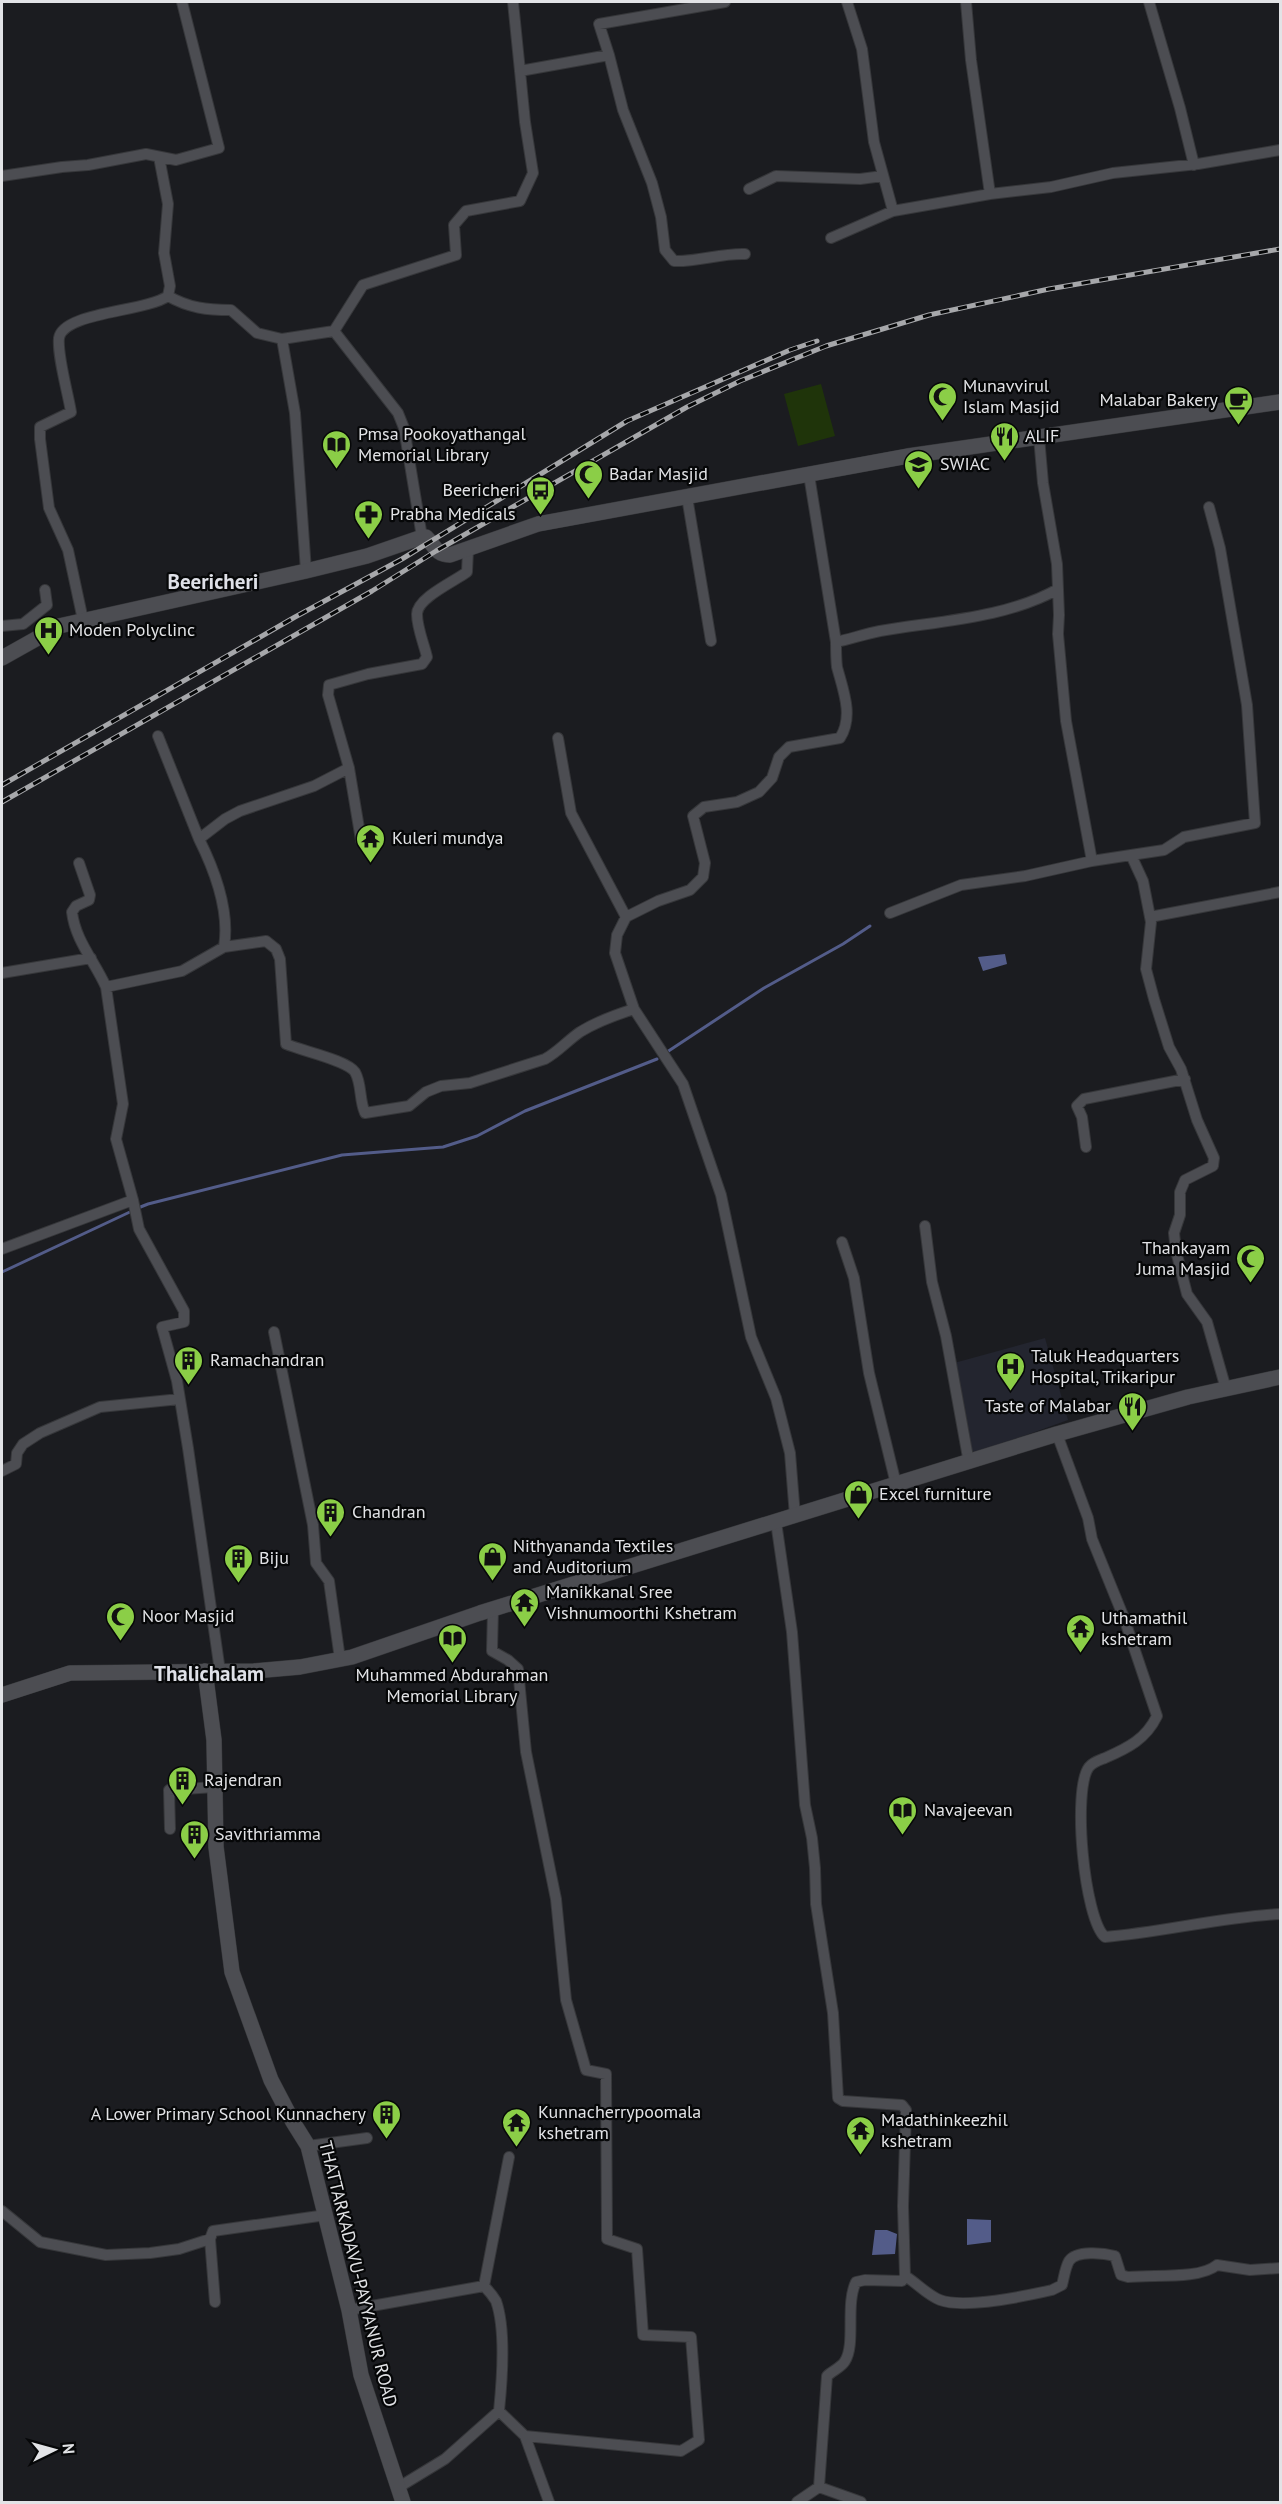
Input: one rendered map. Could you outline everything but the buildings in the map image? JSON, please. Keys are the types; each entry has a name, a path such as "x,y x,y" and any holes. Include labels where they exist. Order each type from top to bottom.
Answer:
{"main road":[{"path":"2,658 59,626 306,571 367,556 422,537 426,537 436,551 444,555 468,550 538,524 908,456 1281,402"},
{"path":"2,1695 70,1673 300,1667 340,1659 493,1609 1057,1434 1188,1397 1281,1377"},
{"name":"THATTARKADAVU-PAYYANUR ROAD","path":"212,1671 216,1847 232,1972 272,2080 293,2122 309,2146 350,2310 361,2375 400,2495"}],"street":[{"path":"2,176 88,165 146,154 177,160 219,148 182,2"},
{"path":"168,296 185,306 210,310 231,310 257,333 282,339 334,331 363,285 456,255 454,225 466,211 520,201 533,173 525,122 513,2"},
{"path":"725,2 599,24 623,110 652,183 661,217 665,250 674,261 685,262 727,254 745,254"},
{"path":"847,2 862,49 870,118 893,211"},
{"path":"966,2 971,60 990,194"},
{"path":"1149,2 1194,165"},
{"path":"520,71 609,55"},
{"path":"831,238 893,211 990,194 1051,187 1113,173 1194,165 1281,150"},
{"path":"159,157 168,204 164,253 170,286 168,296"},
{"path":"749,189 776,176 860,179 883,176"},
{"path":"83,620 68,550 49,508 40,439 40,427 71,412 59,350 59,335 66,325 92,316 131,310 168,296"},
{"path":"334,331 378,385 401,420 409,453 422,537"},
{"path":"282,339 295,413 306,571"},
{"path":"1039,437 1043,483 1054,534 1058,634 1066,721 1085,834 1092,861"},
{"path":"795,1516 790,1453 776,1398 751,1337 721,1195 683,1084 634,1010 615,953 617,935 626,917 658,901 690,890 703,877 705,863 693,816 704,807 737,802 759,792 772,778 780,757 789,747 840,738 846,730 847,704 837,664 836,642 809,475"},
{"path":"687,497 711,641"},
{"path":"890,913 961,885 1025,876 1092,861 1164,850 1184,837 1255,823 1247,705 1220,548 1209,507"},
{"path":"361,840 349,768 328,695 328,685 368,674 422,664 427,657 417,613 422,602 468,572 468,550"},
{"path":"836,642 880,631 1009,609 1040,599 1058,589"},
{"path":"2,626 23,624 47,605 45,590"},
{"path":"158,736 220,891 226,936 224,947"},
{"path":"558,738 571,813 626,917"},
{"path":"200,839 225,819 240,811 314,786 349,768"},
{"path":"1131,855 1143,881 1150,917 1146,969 1169,1047 1185,1079 1197,1120 1214,1158 1213,1166 1185,1180 1180,1192 1180,1215 1174,1233 1187,1294 1207,1322 1226,1389"},
{"path":"79,864 90,895 89,900 76,906 72,912 73,919 106,987 123,1104 116,1139 139,1229 184,1311 184,1322 162,1327 180,1399 212,1671"},
{"path":"1150,917 1281,892"},
{"path":"106,987 182,971 224,947 266,941 276,949 280,959 286,1044 304,1052 346,1063 355,1071 365,1113 409,1106 426,1092 441,1086 471,1083 545,1059 555,1054 563,1044 582,1030 634,1010"},
{"path":"2,973 91,958"},
{"path":"1086,1146 1082,1117 1077,1106 1084,1099 1185,1079"},
{"path":"2,1249 134,1206"},
{"path":"925,1226 932,1282 946,1336 969,1463"},
{"path":"842,1242 854,1278 869,1373 896,1484"},
{"path":"274,1332 313,1525 316,1563 329,1581 340,1659"},
{"path":"2,1472 16,1464 17,1453 23,1444 32,1438 100,1407 180,1399"},
{"path":"1057,1434 1088,1518 1092,1539 1116,1597 1157,1716 1143,1738 1124,1750 1090,1764 1084,1775 1082,1834 1088,1900 1099,1932 1105,1937 1119,1936 1257,1915 1281,1914"},
{"path":"776,1522 792,1632 805,1805 812,1838 816,1868 816,1904 833,2013 838,2098 843,2101 898,2104 906,2110 903,2206 905,2276 902,2281 865,2280 856,2282 850,2293 848,2346 845,2361 827,2376 819,2487"},
{"path":"493,1609 492,1651 518,1669 526,1752 556,1899 566,2000 586,2070 606,2074 607,2239 637,2249 643,2334 691,2337 699,2440 681,2451 525,2436"},
{"path":"170,1829 169,1790 215,1787"},
{"path":"309,2146 367,2138"},
{"path":"400,2495 499,2411 503,2376 500,2327 495,2300 484,2286 509,2157"},
{"path":"2,2211 40,2242 106,2255 179,2249 210,2239"},
{"path":"215,2302 210,2239 213,2231 326,2215"},
{"path":"905,2276 938,2299 967,2302 1052,2290 1062,2285 1069,2260 1078,2255 1115,2256 1121,2275 1128,2277 1198,2273 1211,2270 1217,2265 1250,2270 1281,2268"},
{"path":"350,2310 484,2286"},
{"path":"499,2411 525,2436 549,2502"},
{"path":"797,2502 819,2487"},
{"path":"819,2487 861,2502"}],"shaded area":[{"name":"Taluk Headquarters Hospital, Trikaripur","path":"1045,1338 1068,1420 971,1455 954,1363"}],"green space":[{"path":"821,384 835,436 798,446 784,394"}],"water":[{"path":"1005,954 1007,964 983,971 978,957"},
{"path":"967,2219 991,2220 991,2242 967,2245"},
{"path":"875,2230 887,2230 897,2234 895,2254 872,2255"}],"waterway":[{"path":"667,1052 764,988 843,944 870,926"},
{"path":"138,1208 342,1155 443,1147 477,1136 525,1111 657,1059"},
{"path":"2,1272 132,1211"}],"railway":[{"path":"2,802 372,591 436,551 687,407 740,381 826,346 929,315 1049,289 1280,249"},
{"path":"2,785 295,617 402,559 627,421 790,350 817,341"}],"place":[{"name":"Munavvirul Islam Masjid","path":"942,422"},
{"name":"Malabar Bakery","path":"1239,426"},
{"name":"ALIF","path":"1004,462"},
{"name":"Pmsa Pookoyathangal Memorial Library","path":"337,470"},
{"name":"SWIAC","path":"919,490"},
{"name":"Badar Masjid","path":"588,500"},
{"name":"Beericheri","path":"541,516"},
{"name":"Prabha Medicals","path":"369,540"},
{"name":"Moden Polyclinc","path":"48,656"},
{"name":"Kuleri mundya","path":"371,864"},
{"name":"Thankayam Juma Masjid","path":"1251,1284"},
{"name":"Ramachandran","path":"189,1386"},
{"name":"Taluk Headquarters Hospital, Trikaripur","path":"1010,1392"},
{"name":"Taste of Malabar","path":"1132,1432"},
{"name":"Excel furniture","path":"858,1520"},
{"name":"Chandran","path":"331,1538"},
{"name":"Nithyananda Textiles and Auditorium","path":"492,1582"},
{"name":"Biju","path":"238,1584"},
{"name":"Manikkanal Sree Vishnumoorthi Kshetram","path":"525,1628"},
{"name":"Noor Masjid","path":"121,1642"},
{"name":"Uthamathil kshetram","path":"1080,1654"},
{"name":"Muhammed Abdurahman Memorial Library","path":"452,1664"},
{"name":"Rajendran","path":"183,1806"},
{"name":"Navajeevan","path":"903,1836"},
{"name":"Savithriamma","path":"194,1860"},
{"name":"A Lower Primary School Kunnachery","path":"387,2140"},
{"name":"Kunnacherrypoomala kshetram","path":"517,2148"},
{"name":"Madathinkeezhil kshetram","path":"860,2156"}],"district":[{"name":"Beericheri","path":"213,582"},
{"name":"Thalichalam","path":"209,1674"}]}
